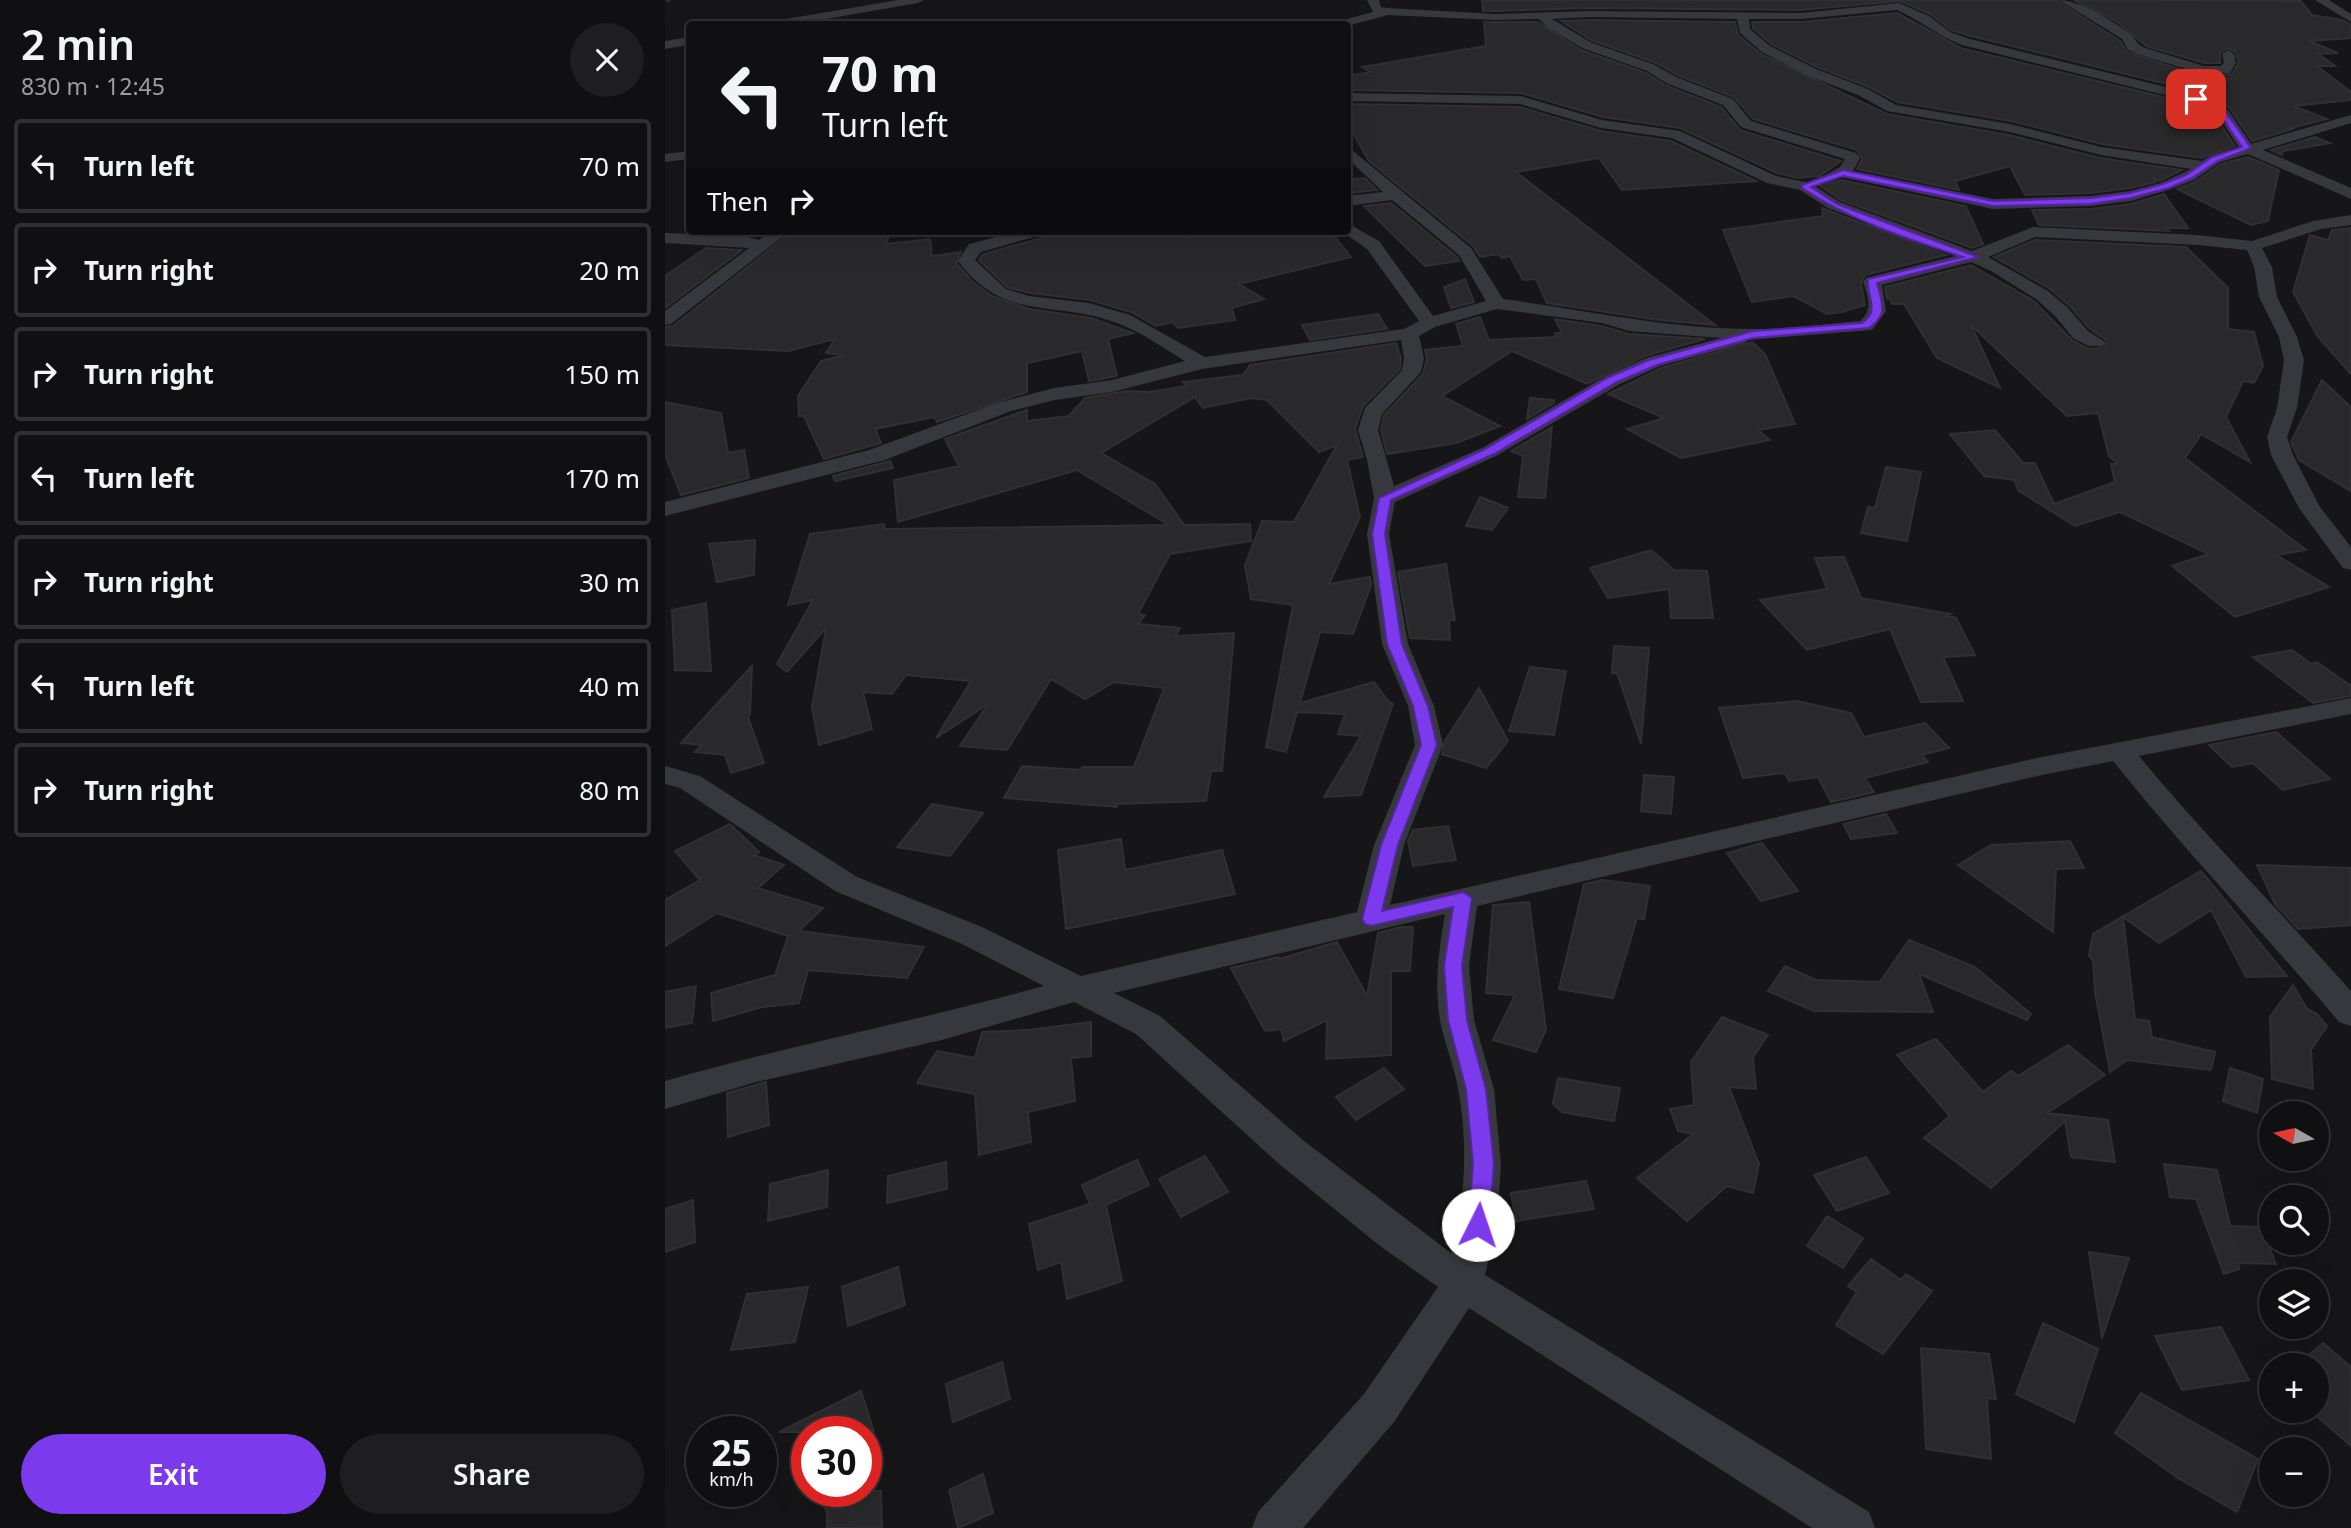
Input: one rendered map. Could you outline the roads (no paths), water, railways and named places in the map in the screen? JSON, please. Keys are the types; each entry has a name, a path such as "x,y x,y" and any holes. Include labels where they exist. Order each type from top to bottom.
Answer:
{"street":[{"path":"798,21 918,0"},
{"path":"1373,0 1376,9 1389,12 1496,17 1588,13 1833,15 1893,3 1925,18 1946,35 1966,42 2210,102 2224,114 2234,133 2247,148 2351,194"},
{"path":"1351,21 1427,0"},
{"path":"2065,0 2127,37 2132,47 2141,51 2213,72 2225,70 2230,63 2228,54"},
{"path":"2321,0 2351,19"},
{"path":"1543,16 1551,25 1586,45 1651,68 1683,93 1728,102 1746,124 1851,156 1851,163 1843,173"},
{"path":"1743,16 1744,30 1766,49 1811,72 1863,92 1892,108 2010,128 2101,151 2202,166"},
{"path":"665,45 686,42"},
{"path":"1351,97 1521,100 1601,124 1671,126 1692,141 1772,180 1805,186 1834,205 1997,267 2042,295 2062,312 2081,335 2096,342"},
{"path":"1805,186 1843,173 1993,204 2091,201 2131,196 2189,177 2202,166 2247,148 2351,119"},
{"path":"1351,154 1395,195 1465,253 1496,304"},
{"path":"665,158 686,155"},
{"path":"1351,200 1395,195"},
{"path":"1385,498 1489,452 1613,380 1653,362 1753,335 1865,326 1875,318 1878,309 1872,282 1973,257 2033,232 2197,240 2253,246 2319,224 2351,220"},
{"path":"1351,231 1373,245 1429,323"},
{"path":"665,320 776,235"},
{"path":"1023,235 975,248 966,261 1000,293 1027,301 1089,308 1124,319 1202,363"},
{"path":"665,237 744,241 758,245 758,248"},
{"path":"2253,246 2263,267 2268,297 2288,337 2294,360 2287,408 2277,437 2281,455 2310,508 2351,563"},
{"path":"665,509 877,455 1004,407 1054,394 1112,387 1202,363 1409,334 1429,323 1496,304 1603,318 1629,325 1753,335"},
{"path":"1371,919 1389,845 1429,745 1421,706 1395,644 1378,534 1385,498 1378,460 1368,430 1372,412 1411,372 1414,358 1409,334"},
{"path":"665,1095 756,1068 942,1027 1078,989 1371,919 2011,773 2351,706"},
{"path":"2121,751 2181,826 2273,923 2351,1013"},
{"path":"665,775 690,782 846,884 971,936 1148,1025 1291,1152 1394,1234 1463,1283 1853,1528"},
{"path":"1274,1528 1379,1408 1463,1283 1478,1225 1483,1164 1476,1089 1457,1020 1453,966 1463,898"}]}
